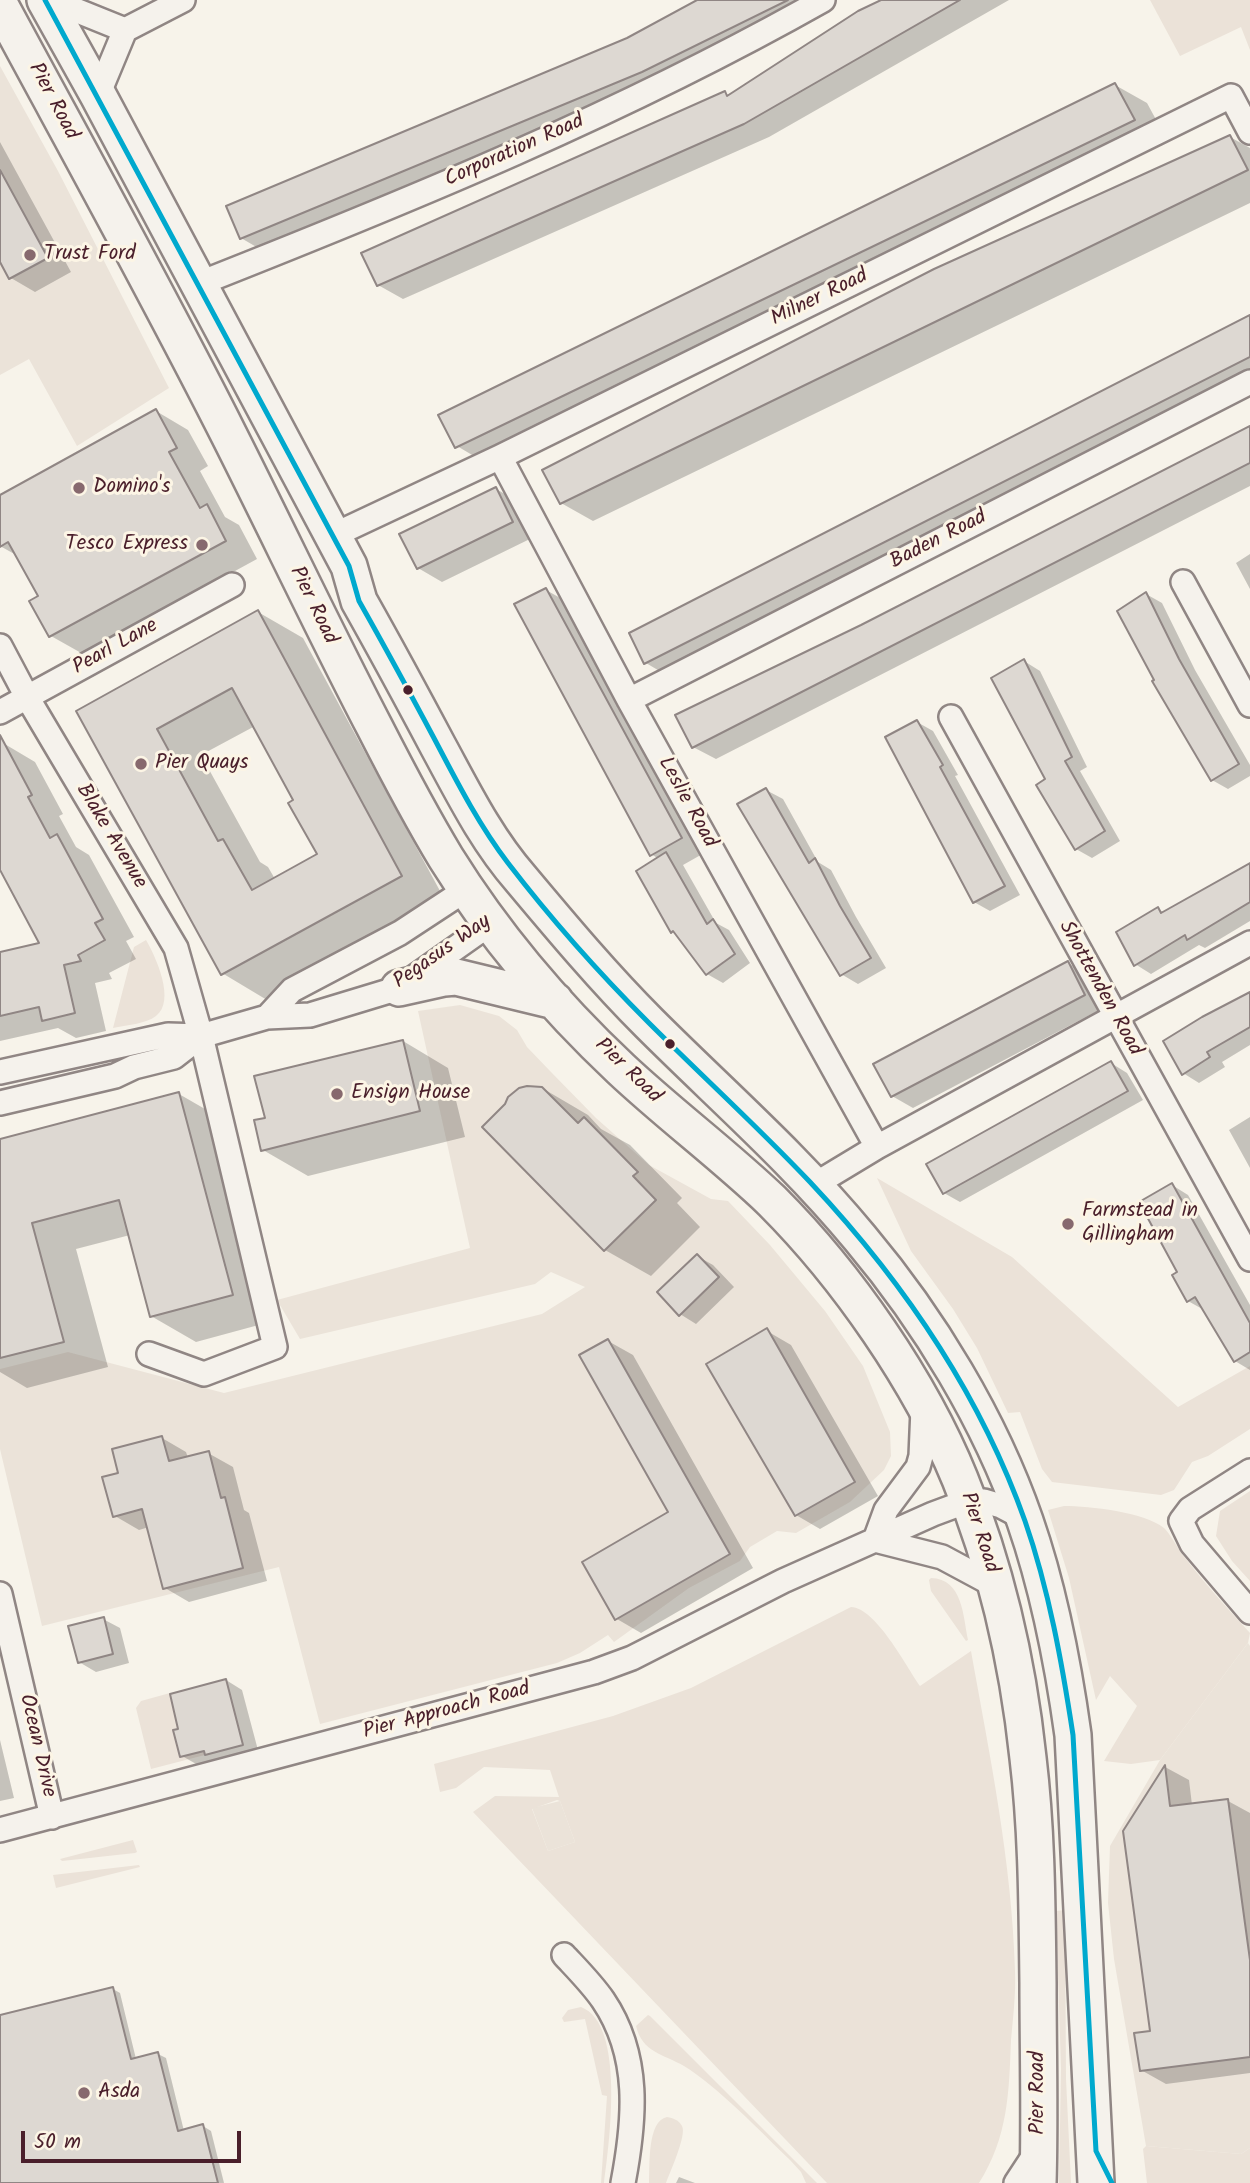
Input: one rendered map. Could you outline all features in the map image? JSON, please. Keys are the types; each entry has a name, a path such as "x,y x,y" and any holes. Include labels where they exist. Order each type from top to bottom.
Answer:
{"main road":[{"name":"Pier Road","path":"0,5 229,434 315,613 410,796 467,889 491,923 555,1001 625,1073 773,1202 836,1274 892,1352 959,1476 996,1586 1022,1713 1031,1789 1037,1892 1038,2183"},
{"name":"Pier Road","path":"48,7 98,95 349,566 359,601 480,824 518,877 621,994 814,1185 860,1237 891,1276 936,1342 983,1424 1024,1518 1054,1620 1073,1735 1096,2167"},
{"name":"Pegasus Way","path":"467,889 518,877"},
{"name":"Pegasus Way","path":"491,923 518,877"},
{"path":"399,988 456,977 555,1001"},
{"path":"1096,2167 1112,2183"}],"street":[{"path":"98,95 125,30 183,0"},
{"name":"Corporation Road","path":"198,284 421,193 592,119 736,49 823,0"},
{"path":"48,7 68,7 125,30"},
{"name":"Milner Road","path":"332,536 500,457 1231,96 1250,132"},
{"name":"Baden Road","path":"629,701 1250,382"},
{"name":"Leslie Road","path":"500,457 629,701 877,1146"},
{"path":"1183,582 1250,705"},
{"name":"Pearl Lane","path":"0,712 232,585"},
{"name":"Blake Avenue","path":"0,646 27,697 176,948 201,1036"},
{"name":"Shottenden Road","path":"951,717 1250,1259"},
{"name":"Pegasus Way","path":"267,1017 292,990 400,933 467,889"},
{"name":"Pegasus Way","path":"0,1072 168,1035 201,1036 267,1017 310,1015 399,988 491,923"},
{"path":"814,1185 877,1146 1250,943"},
{"path":"149,1353 204,1374 275,1347 201,1036"},
{"name":"Pegasus Way","path":"0,1103 115,1076 134,1067 174,1057 201,1036"},
{"path":"923,1405 921,1456 918,1467 886,1510 875,1540 942,1557 996,1586"},
{"path":"1250,1471 1190,1509 1181,1521 1192,1544 1250,1612"},
{"name":"Pier Approach Road","path":"0,1830 594,1672 632,1658 783,1581 968,1501 985,1501 1002,1506 1024,1518"},
{"name":"Ocean Drive","path":"0,1594 52,1817"},
{"path":"564,1955 603,2000 619,2029 630,2066 634,2096 632,2139 623,2183"},
{"path":"1016,2183 1039,2148"}],"shaded area":[{"path":"1150,0 1250,0 1250,50 1241,27 1180,56"},
{"path":"0,66 58,171 169,388 77,446 29,359 0,375"},
{"path":"146,940 162,979 162,1009 147,1021 113,1028 134,947"},
{"path":"460,1005 499,1016 517,1030 527,1047 596,1118 649,1165 711,1199 728,1201 770,1245 825,1311 863,1366 890,1432 891,1456 884,1470 850,1502 796,1533 777,1531 750,1547 740,1561 689,1588 614,1642 608,1635 580,1653 557,1663 320,1724 279,1567 42,1626 0,1449 0,1369 68,1352 224,1393 542,1314 585,1287 551,1272 535,1284 300,1339 277,1300 470,1248 418,1011"},
{"path":"877,1178 1012,1257 1178,1407 1250,1366 1250,1429 1208,1456 1192,1462 1174,1490 1161,1495 1052,1482 1042,1469 1020,1412 1008,1413 977,1348 911,1251"},
{"path":"1250,1491 1250,1581 1232,1561 1216,1536 1220,1511"},
{"path":"1064,1506 1130,1514 1155,1522 1164,1528 1201,1578 1250,1633 1248,1643 1160,1760 1131,1764 1104,1761 1137,1706 1110,1676 1096,1700 1069,1578 1048,1510"},
{"path":"931,1578 950,1585 960,1600 968,1640 966,1641 931,1591"},
{"path":"851,1607 861,1610 880,1627 920,1686 971,1651 1005,1850 1015,1980 1005,2114 996,2149 979,2183 827,2183 473,1812 495,1796 559,1797 550,1770 484,1767 456,1788 440,1792 434,1764 613,1716 691,1688","holes":["560,1801 575,1842 548,1851 532,1809"]},
{"path":"1248,1643 1250,2148 1241,2154 1146,2146 1114,1959 1108,1903 1110,1846 1160,1760"},
{"path":"170,1693 178,1729 204,1751 205,1755 151,1769 136,1708 141,1701"},
{"path":"560,1801 575,1842 548,1851 532,1808"},
{"path":"133,1840 137,1852 135,1853 62,1861 60,1859"},
{"path":"140,1867 56,1888 53,1875"},
{"path":"1065,1910 1066,2079 1071,2183 1059,2183 1061,2069 1056,1911"},
{"path":"581,2007 595,2018 604,2036 609,2060 611,2115 604,2183 601,2183 607,2096 602,2095 585,2019 564,2022 562,2018 568,2010"},
{"path":"648,2015 817,2183 806,2183 801,2172 790,2160 710,2085 684,2066 648,2047 636,2026"},
{"path":"667,2117 682,2126 680,2145 666,2183 649,2183 653,2135 656,2126"},
{"path":"1146,2146 1241,2154 1250,2148 1250,2183 1147,2183 1143,2149"}],"building":[{"path":"697,0 788,0 642,72 240,239 226,206 627,38"},
{"path":"881,0 960,0 744,124 377,286 361,253 725,91 727,96 858,11"},
{"path":"1115,83 1135,120 455,448 438,415"},
{"path":"1230,135 1248,170 560,504 542,470 934,269"},
{"path":"0,170 48,258 9,279 0,262"},
{"path":"1250,315 1250,357 644,664 629,633"},
{"path":"156,409 177,448 169,452 200,508 207,504 226,541 49,637 29,601 38,596 8,542 0,547 0,495"},
{"path":"1250,426 1250,463 692,748 675,715 861,625"},
{"path":"496,487 513,522 417,569 399,534"},
{"path":"546,588 682,838 650,856 514,604"},
{"path":"1146,592 1179,659 1239,764 1211,781 1152,681 1154,680 1117,611"},
{"name":"Pier Quays","path":"258,610 402,876 221,975 76,711","holes":["232,688 293,800 288,803 317,854 252,890 223,839 218,841 157,729"]},
{"path":"1024,659 1072,757 1065,761 1105,831 1075,850 1036,785 1045,779 991,678"},
{"path":"917,720 1005,886 973,903 885,737"},
{"path":"0,735 32,795 28,797 50,838 57,834 103,919 95,923 105,940 78,955 81,961 64,965 75,1013 42,1021 39,1007 0,1016 0,952 39,943 0,870"},
{"path":"766,788 809,863 815,858 871,958 840,976 737,804"},
{"path":"666,852 707,924 713,919 735,954 706,975 673,931 671,933 636,871"},
{"path":"1250,863 1250,902 1187,940 1185,935 1134,966 1116,932 1158,907 1161,913"},
{"path":"1068,961 1085,995 891,1097 873,1064"},
{"path":"1250,992 1250,1027 1207,1052 1210,1057 1182,1075 1163,1041"},
{"name":"Ensign House","path":"403,1040 420,1111 261,1151 254,1120 265,1118 254,1076"},
{"path":"1111,1061 1128,1091 943,1194 926,1164"},
{"path":"542,1087 578,1123 584,1117 638,1172 633,1176 656,1200 604,1251 482,1127 505,1104 508,1097 519,1088"},
{"path":"179,1092 233,1295 150,1317 119,1200 32,1223 64,1342 0,1358 0,1139"},
{"path":"1172,1183 1250,1323 1250,1352 1234,1362 1195,1297 1187,1302 1172,1275 1177,1272 1139,1202"},
{"path":"697,1254 719,1277 679,1316 657,1292"},
{"path":"767,1328 855,1482 795,1516 706,1364"},
{"path":"608,1339 730,1554 615,1620 582,1562 668,1512 579,1355"},
{"path":"162,1436 169,1461 209,1451 221,1498 225,1497 243,1568 163,1589 142,1509 113,1517 102,1477 118,1473 112,1449"},
{"path":"104,1617 113,1654 78,1663 68,1626"},
{"path":"226,1679 243,1745 205,1755 204,1751 180,1757 173,1730 178,1729 170,1694"},
{"path":"1165,1765 1170,1806 1228,1799 1250,1960 1250,2057 1140,2071 1134,2033 1150,2031 1123,1831"},
{"name":"Asda","path":"113,1987 131,2059 158,2052 178,2131 203,2124 218,2183 0,2183 0,2015"}],"transit line":[{"path":"45,0 349,566 359,601 487,834 524,884 594,965 844,1219 907,1299 935,1341 985,1428 1007,1474 1034,1547 1064,1681 1073,1735 1096,2151 1112,2183"}],"place":[{"name":"Trust Ford","path":"30,255"},
{"name":"Domino's","path":"79,488"},
{"name":"Tesco Express","path":"202,545"},
{"name":"Pier Quays","path":"141,764"},
{"name":"Ensign House","path":"337,1094"},
{"name":"Farmstead in Gillingham","path":"1068,1224"},
{"name":"Asda","path":"84,2093"}]}
